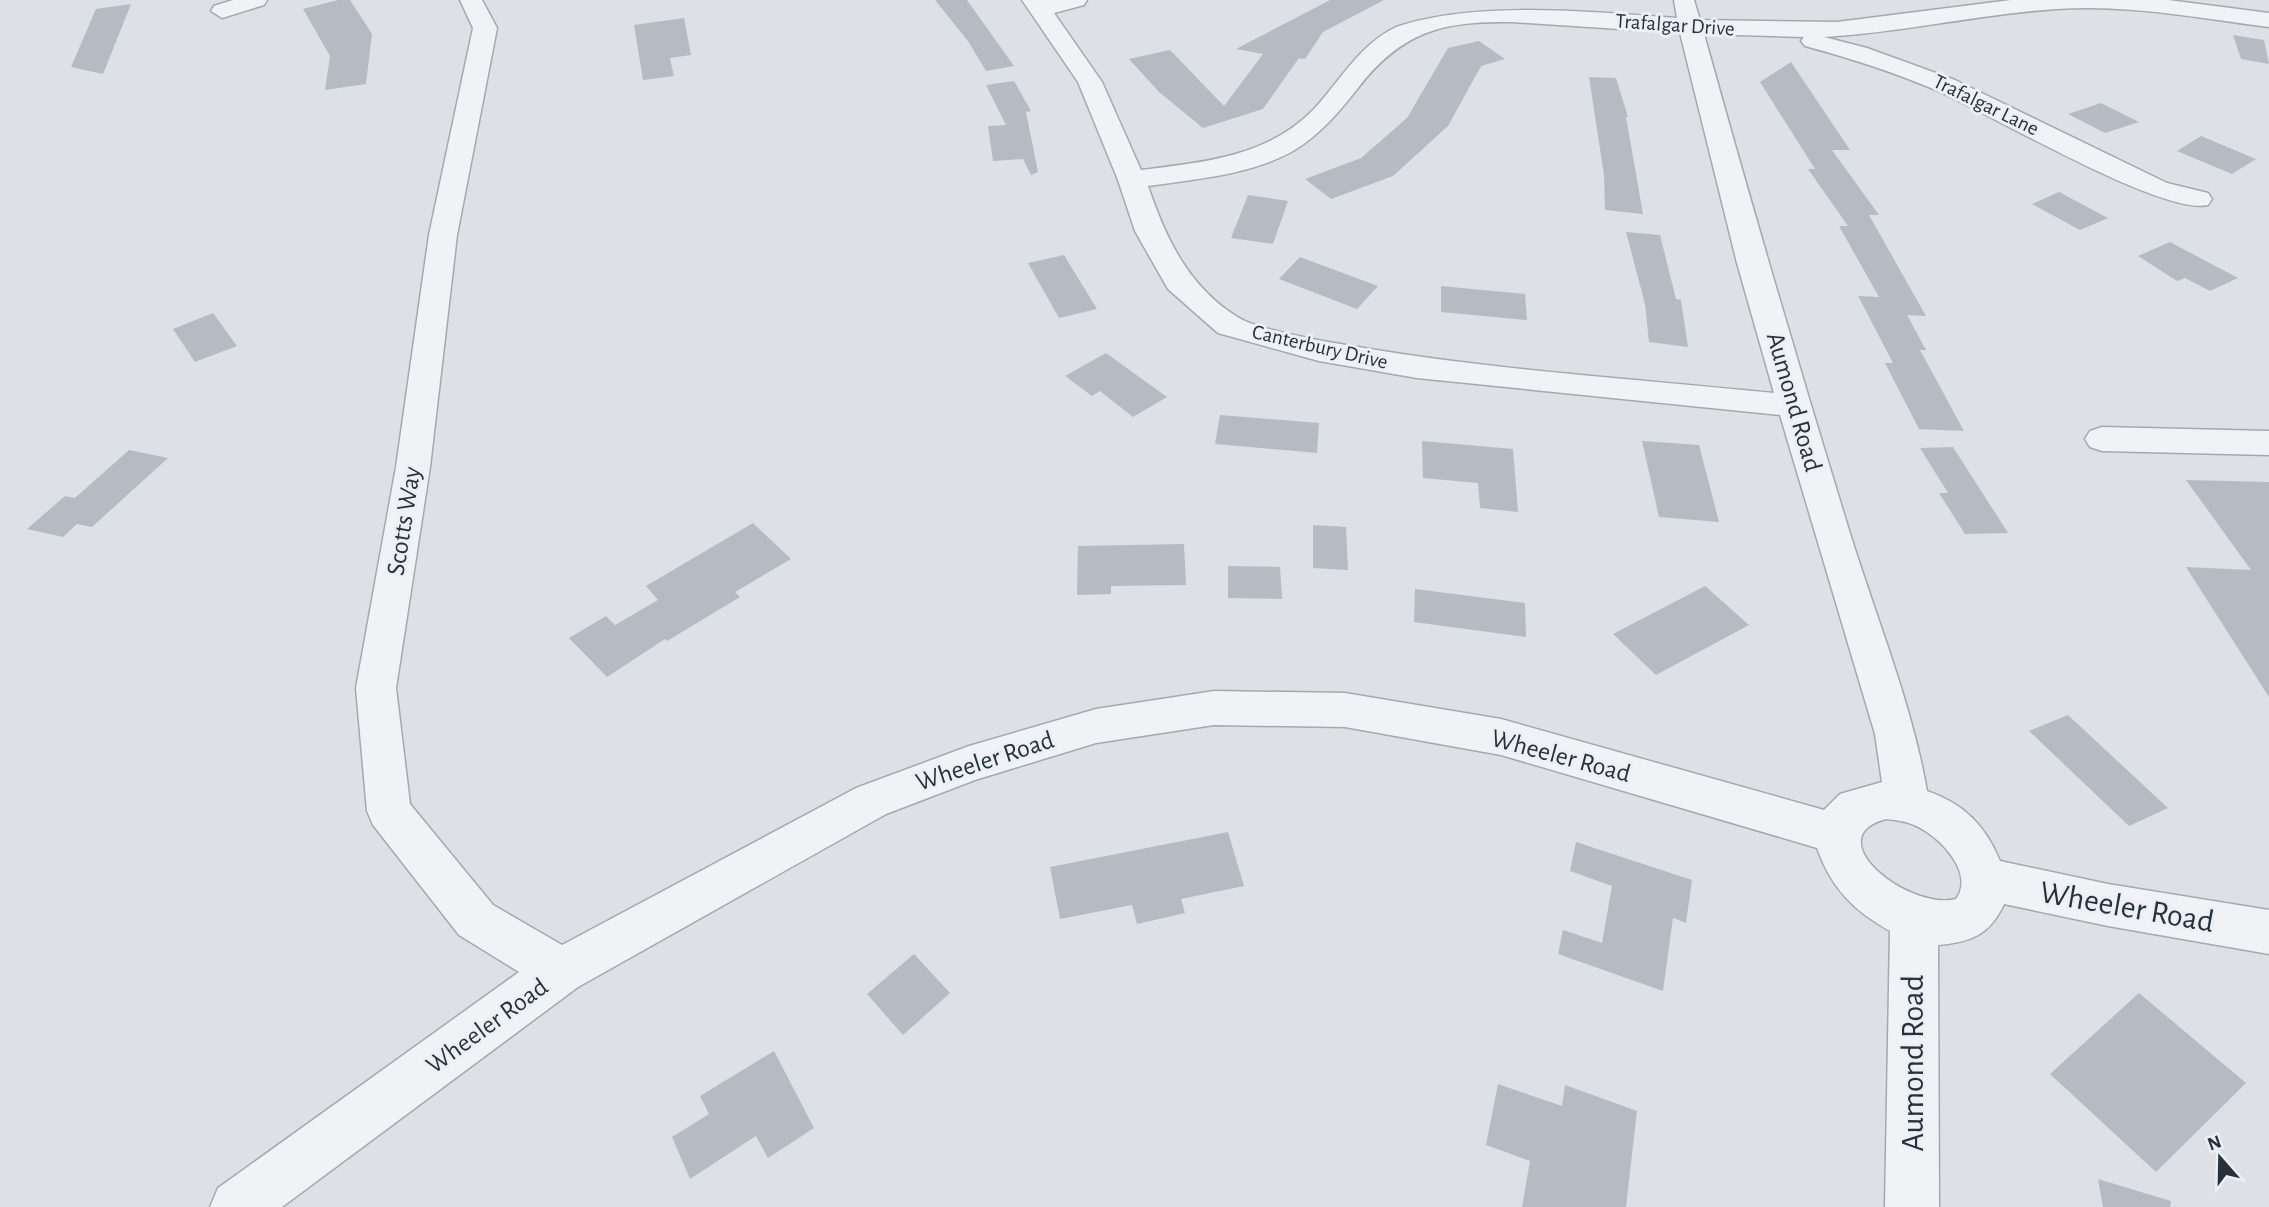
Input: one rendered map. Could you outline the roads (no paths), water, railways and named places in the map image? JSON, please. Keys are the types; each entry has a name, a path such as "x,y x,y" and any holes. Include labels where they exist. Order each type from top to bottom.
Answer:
{"street":[{"path":"222,11 256,0"},
{"name":"Scotts Way","path":"471,0 485,28 443,235 413,467 376,688 389,811 476,920 561,971"},
{"path":"1036,5 1076,0"},
{"name":"Trafalgar Drive","path":"1132,180 1246,159 1284,145 1319,118 1346,89 1366,58 1388,40 1424,24 1461,15 1687,13 1767,30 1839,30 2073,1 2155,6 2269,20"},
{"name":"Canterbury Drive","path":"1036,5 1090,82 1132,180 1149,231 1183,289 1229,326 1319,351 1417,368 1796,406"},
{"name":"Aumond Road","path":"1687,13 1752,264 1839,559 1896,734 1907,803"},
{"name":"Trafalgar Lane","path":"1767,30 1879,58 1922,74 2157,189 2198,199"},
{"path":"2102,439 2269,443"},
{"name":"Wheeler Road","path":"237,1207 561,971 871,801 969,764 1096,726 1214,708 1345,710 1502,737 1838,834"},
{"path":"1886,800 1907,803 1929,811 1951,824 1968,841 1980,860 1986,880 1984,897 1975,912 1948,922 1914,919 1889,909 1866,893 1850,874 1840,854 1838,834 1843,820 1860,805 1886,800"},
{"name":"Wheeler Road","path":"1986,880 2108,905 2269,932"},
{"name":"Aumond Road","path":"1912,1207 1914,919"}]}
